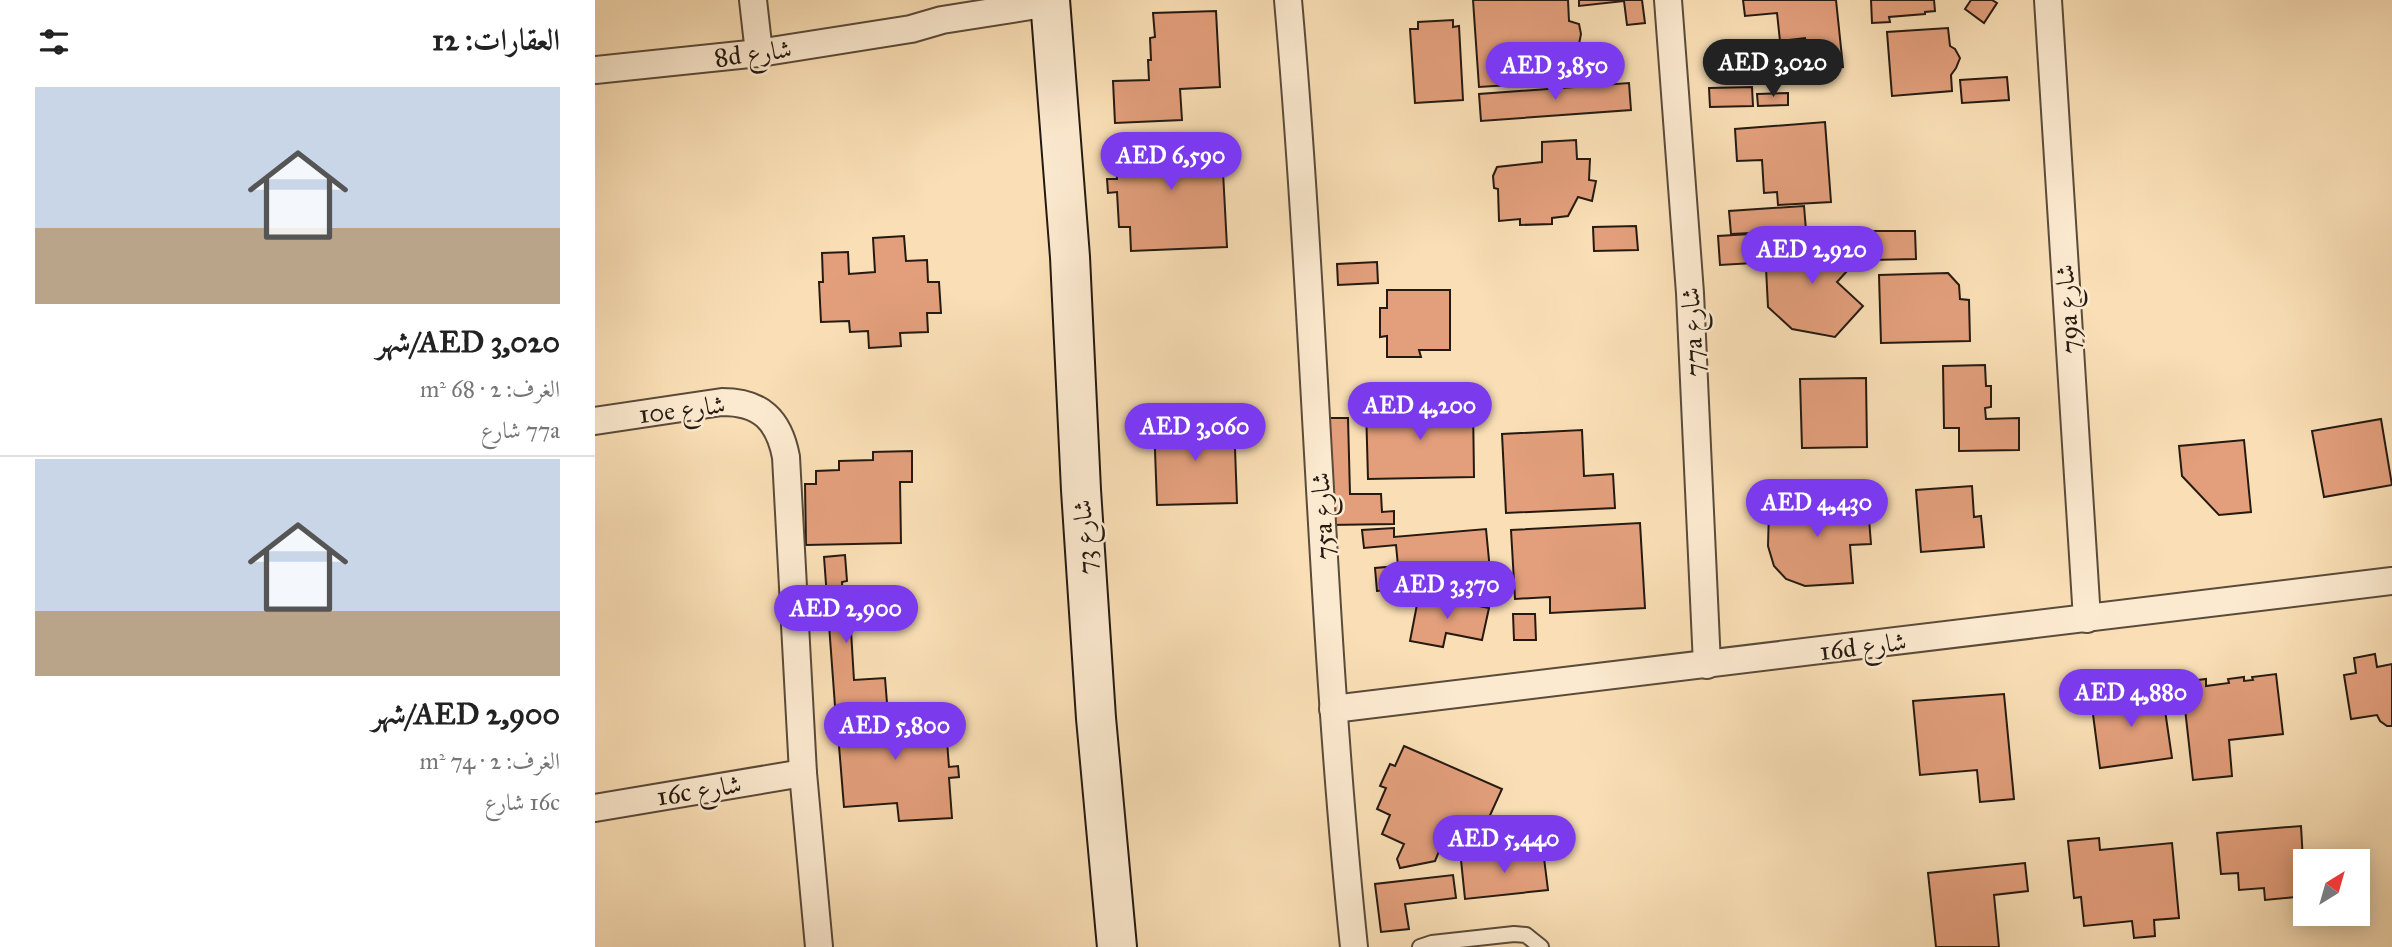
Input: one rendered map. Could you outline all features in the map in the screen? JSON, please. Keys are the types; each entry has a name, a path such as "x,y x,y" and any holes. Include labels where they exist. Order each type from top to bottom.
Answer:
{"street":[{"path":"753,0 759,53"},
{"name":"75a شارع","path":"1288,0 1303,197 1333,709 1354,947"},
{"name":"77a شارع","path":"1668,0 1690,293 1707,665"},
{"name":"79a شارع","path":"2048,0 2087,619"},
{"name":"8d شارع","path":"595,70 759,53 911,29 952,32 1050,8"},
{"name":"شارع 73","path":"1050,8 1070,257 1096,718 1117,947"},
{"name":"10e شارع","path":"595,421 722,402 738,402 766,415 777,427 786,457 803,773"},
{"name":"16d شارع","path":"1333,709 2392,581"},
{"path":"803,773 819,947"},
{"name":"16c شارع","path":"595,808 803,773"}],"lane":[{"path":"1420,947 1432,943 1514,934 1526,935 1541,947"}],"building":[{"path":"1473,0 1568,0 1569,21 1579,24 1581,34 1579,44 1571,51 1573,81 1479,87"},
{"path":"1579,0 1642,0 1645,23 1627,25 1624,1 1579,6"},
{"path":"1743,0 1836,0 1843,67 1808,71 1805,38 1780,41 1777,13 1745,16"},
{"path":"1871,0 1934,0 1935,11 1889,17 1890,22 1872,23"},
{"path":"1971,0 1992,0 1997,3 1984,23 1965,9"},
{"path":"1216,11 1220,87 1180,89 1182,120 1115,123 1113,81 1149,80 1150,38 1155,37 1153,13"},
{"path":"1453,20 1453,27 1459,26 1463,100 1415,103 1410,29 1418,29 1418,22"},
{"path":"1948,28 1950,46 1960,58 1951,75 1952,91 1892,96 1887,32"},
{"path":"2007,77 2009,100 1962,103 1960,80"},
{"path":"1629,83 1631,110 1481,121 1479,94"},
{"path":"1752,87 1753,106 1710,107 1709,88"},
{"path":"1788,93 1788,105 1758,106 1757,94"},
{"path":"1825,122 1831,202 1778,205 1777,192 1764,193 1762,160 1737,161 1735,129"},
{"path":"1221,134 1227,247 1131,251 1130,227 1119,227 1117,192 1108,193 1107,179 1117,179 1115,139"},
{"path":"1576,140 1577,159 1590,159 1589,180 1596,181 1592,201 1578,197 1568,216 1552,218 1552,224 1520,225 1520,219 1499,221 1498,189 1494,188 1493,176 1497,167 1542,162 1542,142"},
{"path":"1804,206 1806,230 1731,234 1729,211"},
{"path":"1636,226 1638,250 1594,251 1593,227"},
{"path":"1869,231 1915,231 1916,259 1870,260"},
{"path":"1768,233 1770,262 1720,265 1718,236"},
{"path":"904,236 906,261 927,260 928,282 939,282 941,313 927,313 928,332 900,333 901,346 869,348 868,331 850,332 849,321 821,322 819,282 823,282 822,253 848,252 849,274 875,272 873,238"},
{"path":"1839,239 1859,258 1837,282 1863,306 1835,337 1792,329 1768,307 1766,268 1788,242"},
{"path":"1377,262 1378,283 1338,285 1337,264"},
{"path":"1948,273 1959,285 1960,299 1969,300 1970,341 1881,343 1879,275"},
{"path":"1387,290 1450,290 1450,350 1419,350 1421,357 1387,357 1387,336 1380,337 1380,308 1387,308"},
{"path":"1985,365 1986,386 1991,386 1991,407 1985,408 1986,419 2019,418 2019,450 1959,451 1959,428 1944,428 1943,366"},
{"path":"1866,378 1867,447 1802,448 1800,379"},
{"path":"1473,405 1474,477 1368,479 1366,407"},
{"path":"1325,418 1348,418 1350,494 1381,494 1382,512 1394,511 1394,524 1329,525"},
{"path":"2381,419 2392,485 2324,497 2312,431"},
{"path":"1234,421 1237,503 1157,505 1154,423"},
{"path":"1582,430 1584,476 1613,474 1615,508 1506,513 1502,434"},
{"path":"2244,440 2251,512 2219,515 2182,476 2179,446"},
{"path":"912,451 912,482 900,482 901,543 806,545 805,484 816,484 816,471 839,470 839,461 873,460 873,452"},
{"path":"1972,486 1974,517 1981,516 1984,547 1921,552 1916,490"},
{"path":"1807,487 1829,487 1869,519 1871,544 1850,545 1853,583 1805,586 1786,579 1774,566 1768,546 1769,509 1806,510"},
{"path":"1640,523 1645,608 1550,613 1550,597 1515,599 1511,530"},
{"path":"1394,528 1394,537 1486,529 1491,581 1377,591 1375,568 1398,566 1396,545 1364,548 1362,530"},
{"path":"845,555 847,581 842,582 845,631 851,631 854,680 885,678 887,703 835,706 824,557"},
{"path":"1419,594 1489,608 1482,640 1446,633 1443,647 1410,641"},
{"path":"1513,614 1535,614 1536,640 1514,640"},
{"path":"2375,654 2377,667 2392,664 2392,726 2380,721 2377,715 2351,719 2344,675 2356,673 2354,658"},
{"path":"2276,674 2283,734 2229,740 2232,776 2193,780 2182,682 2206,679 2206,686 2229,683 2228,679 2244,677 2244,681 2253,680 2252,677"},
{"path":"2162,690 2172,758 2100,768 2091,699"},
{"path":"2004,694 2014,799 1980,802 1977,770 1920,775 1913,701"},
{"path":"905,704 907,720 930,718 931,729 946,728 949,767 958,766 959,777 949,778 952,818 899,821 897,803 844,807 836,709"},
{"path":"1404,746 1502,789 1471,857 1442,844 1435,861 1400,868 1397,859 1404,844 1382,834 1390,815 1377,809 1386,788 1380,786 1390,764 1395,766"},
{"path":"2301,826 2302,849 2293,849 2293,897 2265,900 2264,888 2239,890 2238,873 2221,874 2217,833"},
{"path":"2099,838 2100,850 2172,843 2179,918 2154,920 2155,936 2134,938 2132,921 2084,926 2081,897 2074,898 2068,841"},
{"path":"1543,850 1548,890 1465,899 1461,860"},
{"path":"2025,863 2028,891 1994,895 1999,947 1936,947 1928,873"},
{"path":"1453,875 1456,898 1405,904 1409,929 1381,932 1375,884"}]}
